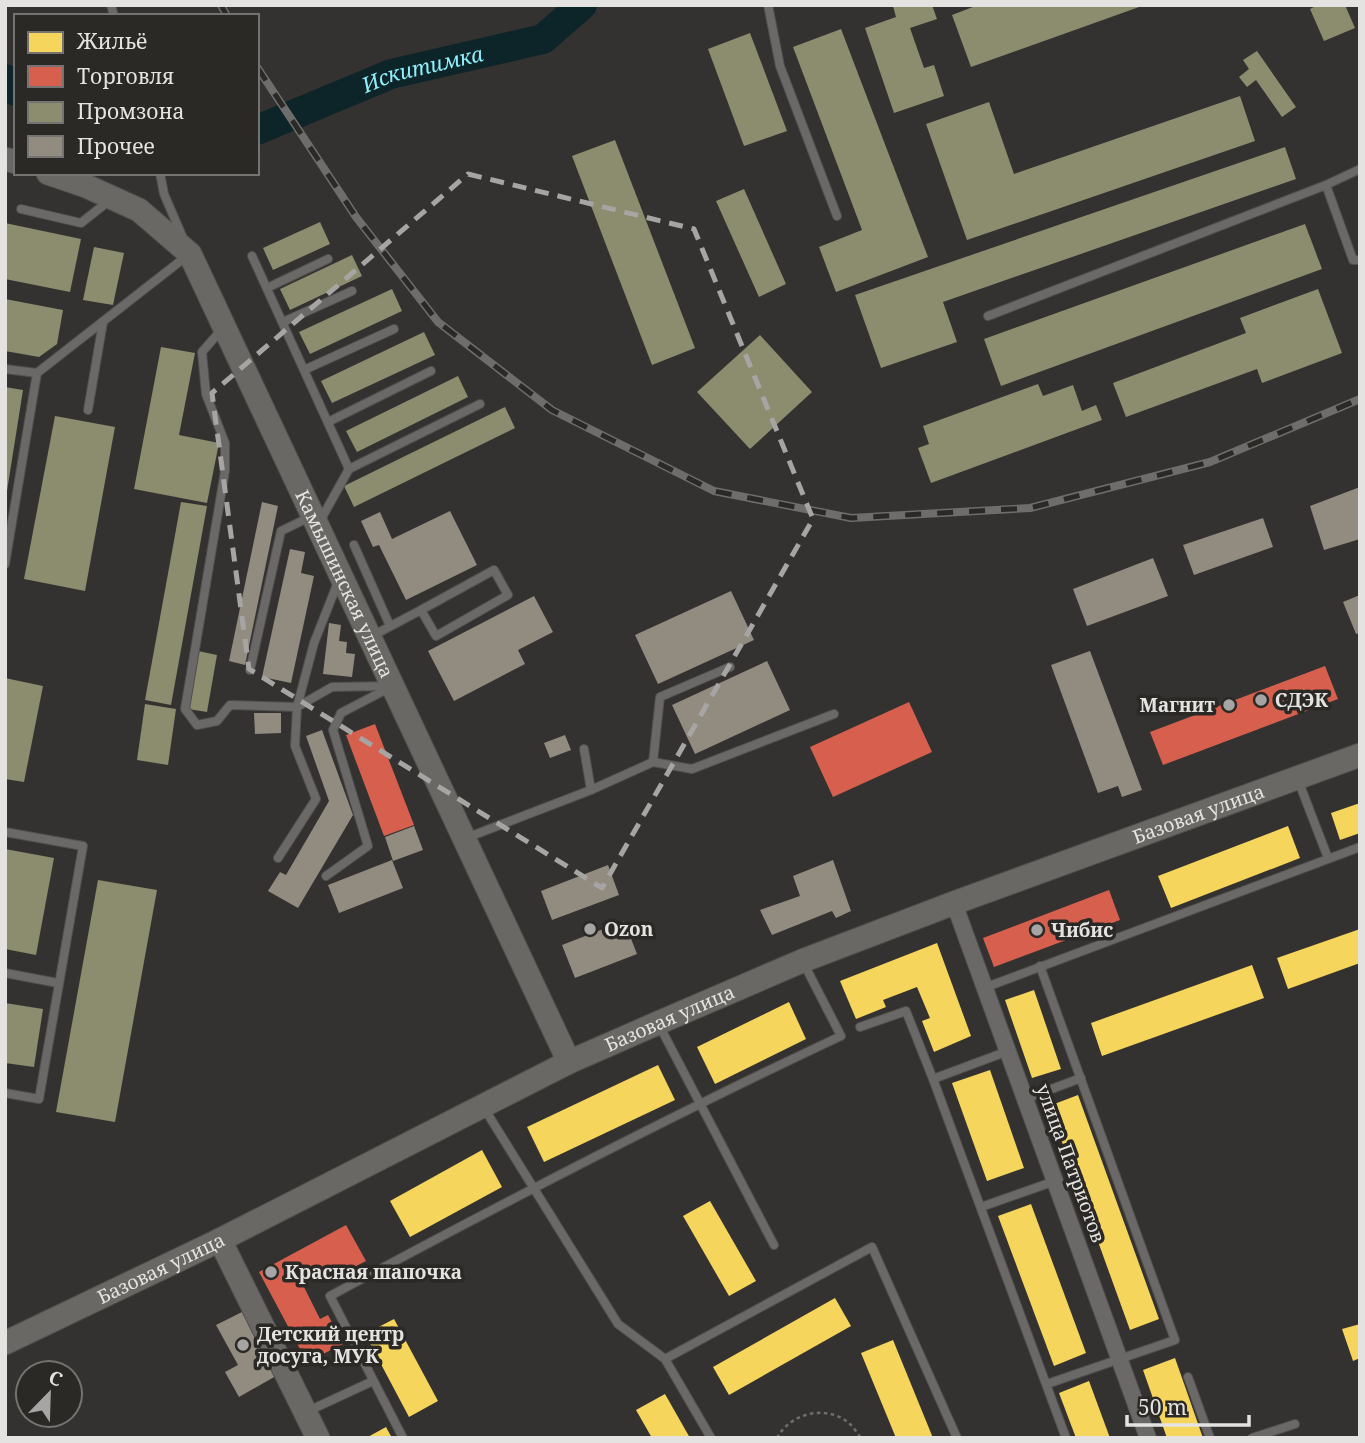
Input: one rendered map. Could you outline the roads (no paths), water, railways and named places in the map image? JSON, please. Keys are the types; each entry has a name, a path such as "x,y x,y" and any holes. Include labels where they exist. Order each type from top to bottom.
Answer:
{"main road":[{"name":"Камышинская улица","path":"54,175 139,210 190,254 569,1062"},
{"name":"Базовая улица","path":"5,1343 220,1240 569,1062 658,1023 802,961 1360,755"},
{"path":"220,1240 318,1438"}],"street":[{"name":"улица Патриотов","path":"954,903 1148,1438"}],"lane":[{"path":"768,5 780,66 837,216"},
{"path":"988,316 1360,169"},
{"path":"5,564 37,373 190,254 164,194 160,175"},
{"path":"1325,185 1353,260 1360,260"},
{"path":"21,209 81,223 112,198"},
{"path":"252,256 349,469"},
{"path":"267,288 328,259"},
{"path":"283,322 352,291"},
{"path":"88,410 103,322"},
{"path":"224,327 202,352 206,394 225,443 225,471 185,709 197,725 217,721 230,705 297,707 332,687 392,686"},
{"path":"304,370 394,329"},
{"path":"5,369 37,373"},
{"path":"328,422 431,372"},
{"path":"250,670 281,531 315,521 349,469 480,404"},
{"path":"354,545 390,626"},
{"path":"369,637 494,570 508,595 436,636 421,611"},
{"path":"278,858 316,799 295,746 297,707 314,643 341,576"},
{"path":"653,762 660,697 730,667"},
{"path":"326,876 369,846 333,730 341,713 392,686"},
{"path":"464,840 591,790 653,762 692,769 834,714"},
{"path":"584,749 591,790"},
{"path":"1297,777 1328,858"},
{"path":"5,832 83,846 38,1099 5,1093"},
{"path":"984,988 1360,847"},
{"path":"402,1438 330,1296 699,1103 841,1036 802,961"},
{"path":"1040,966 1175,1340 1047,1384"},
{"path":"5,973 58,982"},
{"path":"860,1027 906,1011 1066,1438"},
{"path":"658,1023 774,1245"},
{"path":"933,1079 1008,1051"},
{"path":"1025,1099 1081,1079"},
{"path":"482,1105 618,1324 665,1359 711,1438"},
{"path":"981,1207 1055,1181"},
{"path":"665,1359 872,1247 957,1438"},
{"path":"1188,1377 1210,1438"},
{"path":"305,1412 373,1381"},
{"path":"1252,1438 1295,1424"}],"waterway":[{"name":"Искитимка","path":"259,129 391,74 543,39 582,5"},
{"name":"Искитимка","path":"5,79 14,89"}],"railway":[{"path":"221,5 226,14"},
{"path":"259,70 356,217 438,322 552,410 714,491 851,518 1030,508 1210,462 1360,399"}],"place":[{"name":"СДЭК","path":"1261,700"},
{"name":"Магнит","path":"1229,705"},
{"name":"Ozon","path":"590,929"},
{"name":"Чибис","path":"1037,930"},
{"name":"Красная шапочка","path":"271,1272"},
{"name":"Детский центр досуга, МУК","path":"243,1345"}]}
